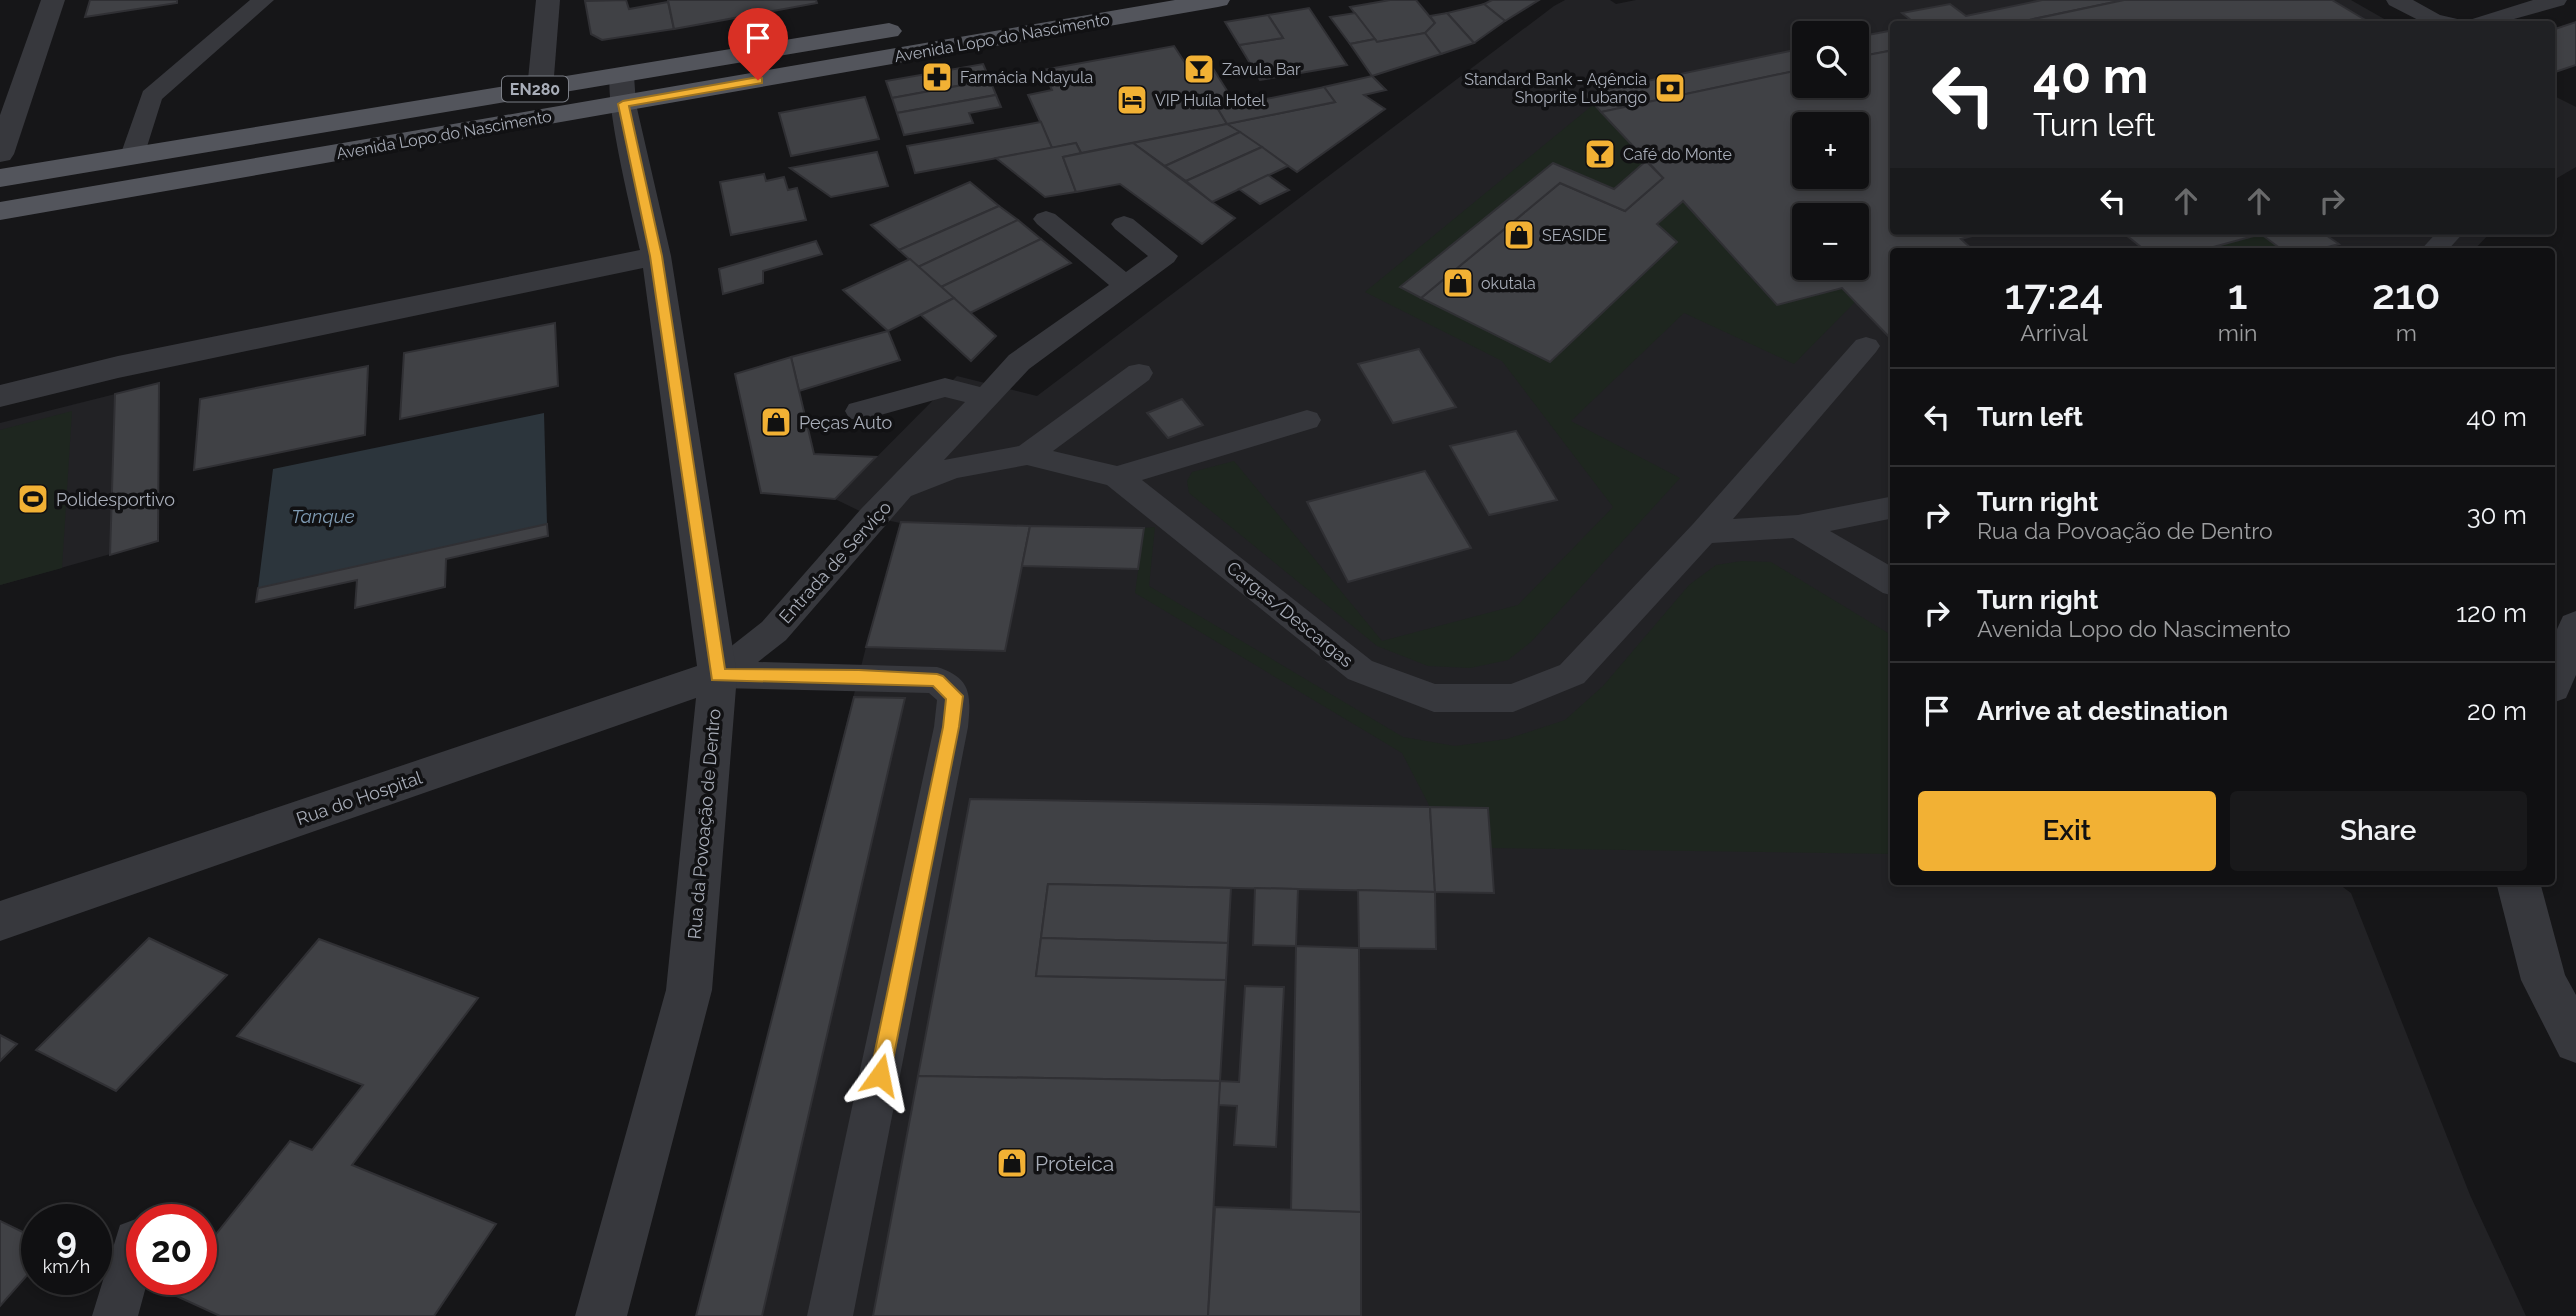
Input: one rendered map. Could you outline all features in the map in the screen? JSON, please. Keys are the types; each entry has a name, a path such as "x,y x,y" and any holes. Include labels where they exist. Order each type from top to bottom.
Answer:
{"main road":[{"name":"Avenida Lopo do Nascimento","path":"0,178 540,89 622,90 1218,0"},
{"name":"Avenida Lopo do Nascimento","path":"0,211 622,90 907,27"}],"street":[{"path":"0,154 53,0"},
{"path":"540,89 548,0"},
{"name":"Rua da Povoação de Dentro","path":"601,1316 689,990 718,675 656,256 622,90"},
{"path":"0,396 131,365 656,256"},
{"path":"2555,679 2576,626"},
{"name":"Rua do Hospital","path":"0,921 718,675"},
{"path":"2519,885 2576,1041"}],"lane":[{"path":"132,156 151,96 263,0"},
{"path":"2397,0 2440,21"},
{"path":"2485,21 2556,0"},
{"path":"1046,219 1126,285"},
{"path":"903,487 1019,362 1165,256 1124,224"},
{"path":"2436,248 2448,235"},
{"name":"Cargas/Descargas","path":"1192,534 1360,670 1434,698 1513,698 1572,674 1704,532 1866,346"},
{"path":"1027,455 1139,373"},
{"path":"859,411 946,387 986,398"},
{"path":"1117,477 1307,420"},
{"name":"Entrada de Serviço","path":"718,675 774,631 872,517 903,487 952,468 1027,455 1117,477 1192,534"},
{"path":"1704,532 1798,526 1890,508"},
{"path":"1798,526 1890,582"},
{"path":"718,675 859,676 937,680 954,696 951,727 830,1316"},
{"path":"116,1316 126,1278"}],"shaded area":[{"name":"Proteica","path":"1565,0 1610,0 1616,4 1636,0 2351,0 2388,21 1890,21 1890,235 2488,235 2476,248 1890,248 1890,885 2340,885 2351,893 2470,1195 2526,1316 696,1316 900,523 872,517 835,499 957,376 1037,396"},
{"path":"2555,96 2576,107 2576,167 2555,179"},
{"path":"1594,104 1646,161 1614,189 1553,163 1400,287 1550,362 1677,243 1657,224 1683,201 1777,304 1842,288 1855,302 1794,364 1684,313 1571,421 1680,478 1531,642 1508,660 1470,668 1428,666 1377,646 1189,493 1187,481 1192,472 1234,461 1382,641 1518,605 1613,507 1502,361 1365,292"},
{"path":"2262,235 2280,248 2210,248"},
{"path":"159,383 157,541 0,585 0,423"},
{"name":"Polidesportivo","path":"72,411 62,568 0,585 0,430"},
{"path":"1155,527 1149,586 1403,737 1455,746 1507,739 1565,720 1603,686 1689,585 1716,565 1742,561 1771,562 1890,634 1890,854 1491,848 1488,808 1430,807 1402,753 1135,593 1144,528"}],"water":[{"name":"Tanque","path":"544,413 547,524 258,588 273,469"}],"building":[{"path":"90,0 177,0 177,3 85,17"},
{"path":"626,0 629,9 668,2 674,29 602,40 591,34 585,1"},
{"path":"668,0 816,0 817,3 674,29"},
{"path":"1390,0 1416,0 1435,23 1425,33 1377,42 1350,7"},
{"path":"1492,0 1539,0 1505,21 1484,4"},
{"path":"2042,0 2124,0 2024,21 1912,21 1902,13 1950,4 1966,16"},
{"path":"2124,0 2332,0 2367,21 2024,21"},
{"path":"1484,4 1505,21 1474,43 1447,13"},
{"path":"1309,8 1347,65 1260,80 1239,45 1283,38 1268,15"},
{"path":"1355,13 1375,39 1350,44 1330,17"},
{"path":"1447,13 1474,43 1441,54 1425,33 1435,23 1430,16"},
{"path":"1268,15 1283,38 1239,45 1225,22"},
{"path":"2576,22 2576,65 2555,72 2555,29"},
{"path":"1890,31 1890,51 1869,55 1869,35"},
{"path":"1425,33 1441,54 1372,76 1350,44 1375,39 1377,42"},
{"name":"VIP Huíla Hotel","path":"1174,46 1187,66 1209,62 1236,105 1218,109 1227,124 1081,153 1076,143 1052,148 1028,95 1052,90 1043,70"},
{"path":"1792,51 1792,72 1601,112 1585,94"},
{"path":"1890,51 1890,235 1976,235 1961,239 1971,248 1890,248 1890,338 1842,288 1777,305 1683,201 1657,224 1677,242 1550,362 1421,298 1560,183 1625,211 1663,178 1601,112 1792,72 1792,98 1869,98 1869,55"},
{"path":"983,64 990,80 892,98 886,81"},
{"path":"1372,76 1386,90 1364,95 1385,109 1297,172 1227,124 1335,102 1324,87"},
{"path":"990,80 996,95 897,113 892,98"},
{"path":"1324,87 1335,102 1227,124 1218,109"},
{"path":"996,95 1001,107 969,113 973,123 904,135 897,113"},
{"path":"865,97 879,139 791,156 779,113"},
{"path":"1041,122 1052,148 915,173 907,146"},
{"path":"1227,124 1240,132 1165,166 1133,143"},
{"path":"1240,132 1262,147 1186,181 1165,166"},
{"path":"1076,143 1081,153 1063,157 1076,192 1045,197 996,158"},
{"path":"1133,143 1235,218 1202,244 1120,184 1076,192 1063,157"},
{"path":"1262,147 1288,166 1212,202 1186,181"},
{"path":"877,152 888,186 831,197 790,168"},
{"path":"1646,161 1663,178 1625,211 1560,183 1421,298 1400,287 1553,163 1614,189"},
{"path":"764,174 766,181 784,177 788,190 797,188 806,220 731,235 720,182"},
{"path":"1268,175 1289,190 1260,204 1239,189"},
{"path":"970,182 999,206 899,250 871,225"},
{"path":"999,206 1018,220 918,267 899,250"},
{"path":"1018,220 1041,239 941,287 918,267"},
{"path":"2126,235 2257,235 2210,248 2137,248 2141,247"},
{"path":"2262,235 2326,235 2339,244 2324,248 2280,248"},
{"path":"1041,239 1071,263 970,313 941,287"},
{"path":"816,241 822,254 763,271 763,283 723,294 719,269"},
{"path":"910,259 954,298 888,331 843,290"},
{"path":"954,298 996,336 971,361 921,315"},
{"path":"555,323 558,386 400,419 404,353"},
{"path":"888,331 900,360 799,391 791,357"},
{"path":"1419,349 1456,407 1393,423 1358,364"},
{"name":"Peças Auto","path":"791,357 814,454 876,457 835,499 761,493 735,374"},
{"path":"368,366 365,435 194,470 200,399"},
{"path":"159,383 158,541 110,555 115,394"},
{"path":"1182,399 1203,425 1168,438 1147,413"},
{"path":"1516,431 1557,500 1489,515 1450,446"},
{"path":"1425,471 1471,548 1348,582 1307,502"},
{"path":"901,522 1030,526 1005,651 866,647"},
{"path":"547,524 548,536 446,559 445,587 355,608 357,580 256,602 258,588"},
{"path":"1030,526 1144,528 1138,569 1022,566"},
{"path":"854,697 905,698 762,1316 696,1316"},
{"path":"970,799 1430,807 1435,892 1048,884 1036,976 1226,980 1220,1081 918,1076"},
{"path":"1430,807 1488,808 1494,893 1435,892"},
{"path":"1048,884 1231,888 1228,943 1041,938"},
{"path":"1255,888 1298,889 1296,946 1253,945"},
{"path":"1358,890 1435,892 1436,949 1359,948"},
{"path":"149,938 227,975 116,1091 36,1050"},
{"path":"1041,938 1228,943 1226,980 1036,976"},
{"path":"319,939 478,998 352,1165 496,1224 434,1316 220,1316 174,1295 217,1295 217,1233 290,1141 312,1150 363,1085 237,1036"},
{"path":"1296,946 1359,948 1361,1212 1291,1210"},
{"path":"1245,986 1284,987 1276,1147 1234,1145 1237,1106 1218,1105 1220,1081 1239,1082"},
{"path":"0,1035 17,1044 0,1061"},
{"path":"918,1076 1220,1081 1208,1316 873,1316"},
{"path":"1215,1207 1361,1212 1361,1316 1208,1316"},
{"path":"0,1221 21,1231 21,1282 0,1306"}],"place":[{"name":"Zavula Bar","path":"1199,69"},
{"name":"Farmácia Ndayula","path":"937,77"},
{"name":"Standard Bank - Agência Shoprite Lubango","path":"1670,88"},
{"name":"VIP Huíla Hotel","path":"1132,100"},
{"name":"Café do Monte","path":"1600,154"},
{"name":"SEASIDE","path":"1519,235"},
{"name":"okutala","path":"1458,283"},
{"name":"Peças Auto","path":"776,422"},
{"name":"Polidesportivo","path":"33,499"},
{"name":"Proteica","path":"1012,1163"}],"route":[{"path":"758,80 623,104 656,256 718,675 859,676 937,680 954,696 951,727 880,1075"}]}
